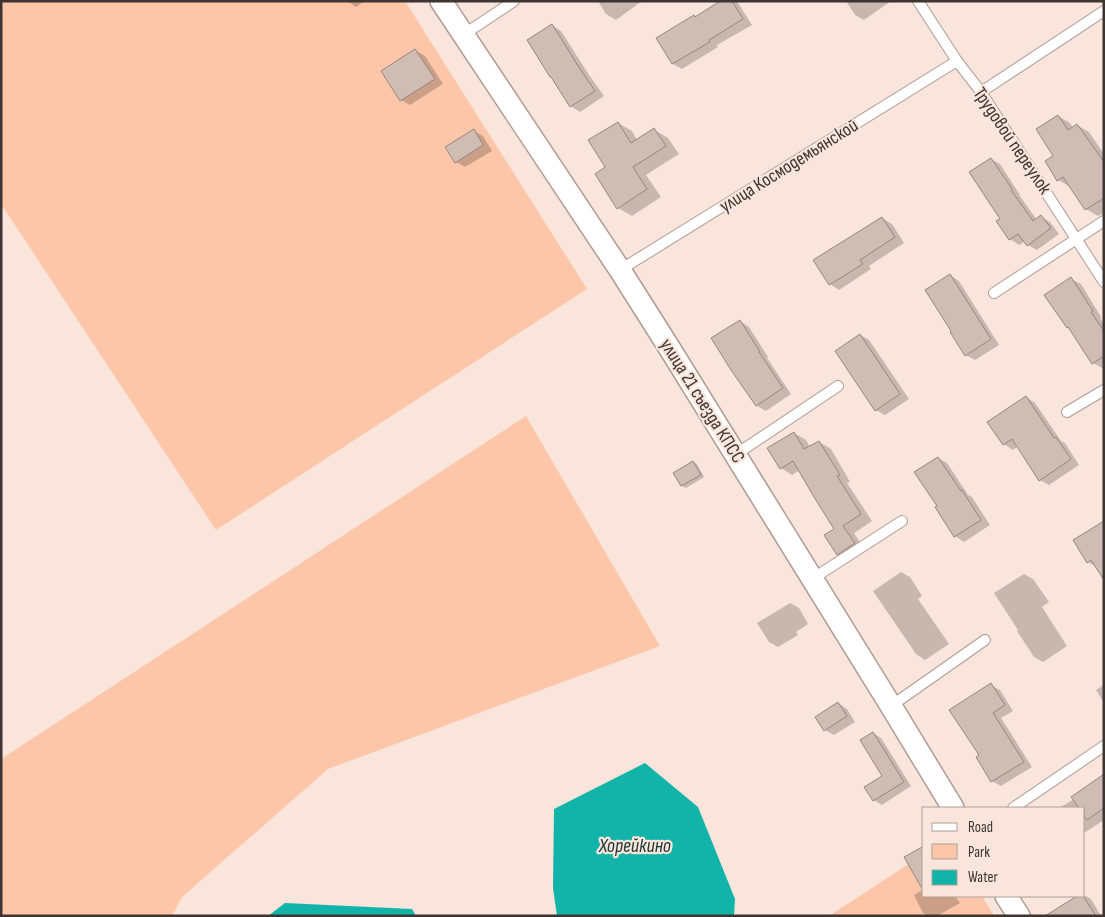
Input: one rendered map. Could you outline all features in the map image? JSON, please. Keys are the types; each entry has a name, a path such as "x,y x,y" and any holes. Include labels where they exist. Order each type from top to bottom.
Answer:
{"street":[{"name":"улица 21 съезда КПСС","path":"441,1 620,270 952,807"},
{"path":"1007,897 1019,916"}],"lane":[{"path":"462,35 514,1"},
{"name":"Трудовой переулок","path":"918,1 957,61 981,92 1104,282"},
{"path":"981,92 1104,10"},
{"name":"улица Космодемьянской","path":"620,270 957,61"},
{"path":"994,293 1104,222"},
{"path":"736,456 838,386"},
{"path":"1067,412 1104,390"},
{"path":"812,579 902,521"},
{"path":"891,706 985,640"},
{"path":"1014,807 1104,746"}],"green space":[{"path":"1,1 405,1 587,289 216,530 1,204"},
{"path":"526,416 660,646 328,769 182,897 172,916 1,916 1,759"},
{"path":"922,855 922,897 983,897 994,916 829,916"}],"water":[{"name":"Хорейкино","path":"645,763 698,807 735,899 734,916 557,916 553,888 554,809"},
{"path":"285,903 412,909 416,916 268,916"}],"building":[{"path":"720,1 732,1 743,19 709,40 710,42 672,64 656,38"},
{"path":"552,24 595,91 570,107 527,40"},
{"path":"415,49 435,79 400,101 381,71"},
{"path":"1058,115 1068,130 1077,124 1104,162 1104,198 1085,210 1063,177 1057,181 1045,161 1053,156 1036,129"},
{"path":"618,122 631,143 654,128 666,146 633,167 647,189 617,209 595,174 605,167 588,140"},
{"path":"474,129 483,145 455,163 445,147"},
{"path":"991,158 1033,221 1041,215 1051,228 1027,246 1018,234 1009,240 996,221 1000,219 969,172"},
{"path":"882,217 895,237 860,260 863,264 829,285 813,260"},
{"path":"950,274 991,339 965,356 925,290"},
{"path":"1071,277 1104,331 1104,356 1092,364 1044,295"},
{"path":"740,320 783,388 756,406 711,338"},
{"path":"860,334 900,394 875,411 835,351"},
{"path":"1026,396 1054,438 1056,437 1071,459 1039,481 1012,439 1003,445 987,422"},
{"path":"794,432 804,449 819,441 840,475 837,476 861,514 843,526 855,543 837,555 824,535 834,529 793,461 780,469 767,448"},
{"path":"938,457 981,520 954,537 935,507 937,506 914,472"},
{"path":"693,461 701,475 681,486 673,473"},
{"path":"1104,521 1104,580 1091,560 1087,563 1073,540"},
{"path":"991,683 1005,705 993,713 1024,762 991,782 976,757 979,755 949,710"},
{"path":"838,702 847,716 824,731 815,717"},
{"path":"873,732 904,782 873,801 864,787 882,776 860,740"},
{"path":"1104,774 1104,808 1087,820 1085,817 1085,807 1078,807 1071,797"},
{"path":"922,847 922,888 904,857"},
{"path":"1075,897 1084,897 1096,916 1045,916"}]}
